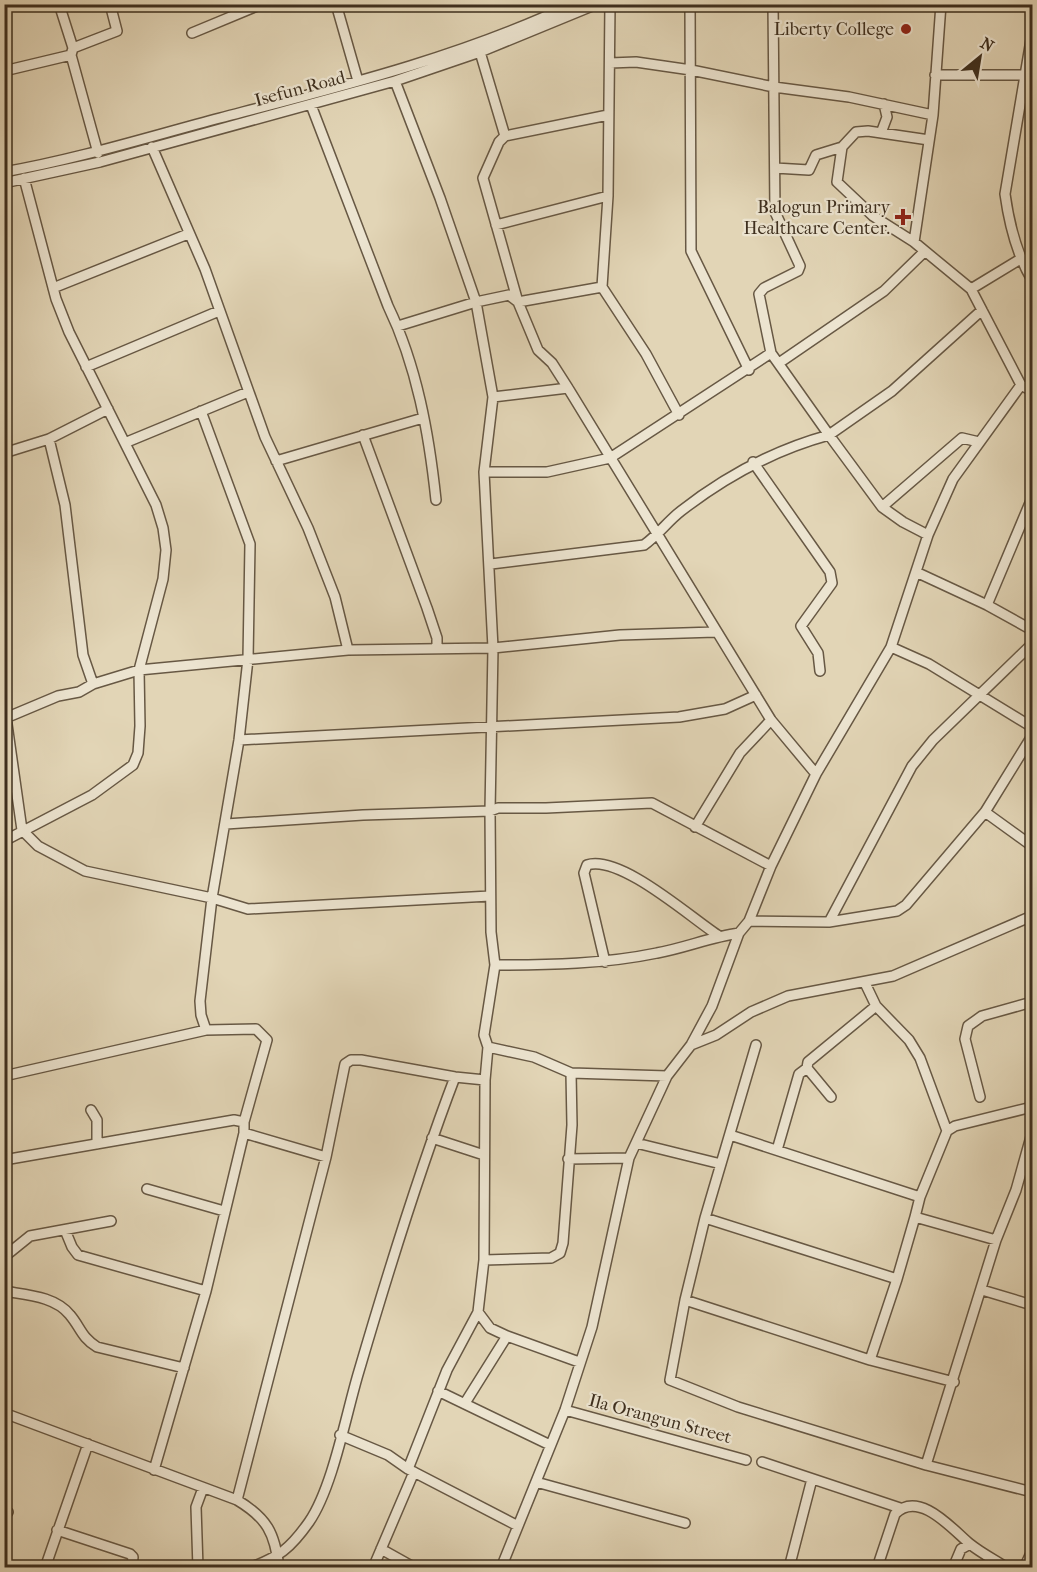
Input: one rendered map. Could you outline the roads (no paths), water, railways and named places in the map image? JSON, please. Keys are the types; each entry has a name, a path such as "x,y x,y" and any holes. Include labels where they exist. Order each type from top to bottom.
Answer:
{"street":[{"path":"59,4 98,153"},
{"path":"4,71 72,52 117,31 110,4"},
{"path":"192,33 261,4"},
{"path":"336,4 358,81"},
{"name":"Isefun Road","path":"4,172 98,153 358,81 477,44 573,4"},
{"name":"Isefun Road","path":"4,183 100,162 394,81 480,52 597,4"},
{"path":"610,4 608,196 602,287 646,354 679,415"},
{"path":"690,4 691,251 749,370"},
{"path":"774,4 777,220 800,266 798,271 764,288 759,294 771,353 882,507 903,522 928,535"},
{"path":"914,242 933,115 940,4"},
{"path":"1032,34 1028,75 1005,194 1008,217 1032,280"},
{"path":"480,52 505,136"},
{"path":"610,63 636,62 691,70 774,87 849,97 933,115"},
{"path":"935,75 1028,75"},
{"path":"373,1568 411,1470 438,1391 478,1312 484,1260 485,1080 488,1047 484,1035 495,965 490,896 490,811 494,727 491,564 483,472 493,397 476,302 440,198 394,81"},
{"path":"311,105 388,306 398,326 423,418 436,500"},
{"path":"880,133 887,117 884,105"},
{"path":"608,115 505,136 499,142 483,178 518,302 538,350 552,363 568,388 715,632 771,720 816,774"},
{"path":"929,140 856,132 842,147 837,182 873,216 914,242 923,253 971,290 1021,385 1032,391"},
{"path":"152,147 236,351 248,392 276,461 308,528 335,597 348,650"},
{"path":"775,168 809,170 816,155 842,147"},
{"path":"4,841 92,795 133,765 138,753 140,726 139,670 163,579 166,550 163,528 156,505 127,442 69,332 53,288 24,178"},
{"path":"496,225 608,196"},
{"path":"53,288 188,234"},
{"path":"778,363 884,291 923,253"},
{"path":"971,290 1022,258"},
{"path":"398,326 476,302 509,295 518,302 602,287"},
{"path":"491,564 644,545 680,512 753,462 829,435 892,391 982,310"},
{"path":"86,368 219,311"},
{"path":"483,472 547,472 610,459 749,370 771,353"},
{"path":"518,1568 502,1565 565,1410 592,1327 629,1158 667,1076 691,1045 712,1006 739,933 749,921 771,866 816,774 891,647 928,535 953,479 1021,385"},
{"path":"493,397 568,388"},
{"path":"127,442 248,392"},
{"path":"4,453 49,439 108,409"},
{"path":"201,411 250,544 248,659 239,740 212,898 200,1001 201,1015 206,1030"},
{"path":"276,461 423,418"},
{"path":"363,435 427,608 437,638 437,648"},
{"path":"882,507 962,438 979,441"},
{"path":"49,439 65,505 83,655 93,684"},
{"path":"753,462 830,572 832,583 801,626 818,653 820,671"},
{"path":"987,605 1032,498"},
{"path":"916,572 987,605 1032,630"},
{"path":"8,717 58,696 79,692 93,684 139,670 348,650 493,648 620,635 715,632"},
{"path":"830,922 912,766 933,740 1032,644"},
{"path":"891,647 929,664 1032,728"},
{"path":"239,740 679,717 724,709 756,695"},
{"path":"4,703 8,717 7,746 22,830 38,846 86,872 212,898 248,909 490,896"},
{"path":"695,827 740,753 771,720"},
{"path":"749,921 830,922 897,910 906,905 985,812 1031,742"},
{"path":"226,824 363,815 490,811 498,807 546,808 652,803 771,866"},
{"path":"985,812 1032,846"},
{"path":"604,962 584,873 587,866 596,862 611,866 638,880 719,936"},
{"path":"691,1045 716,1035 751,1012 788,996 866,983 893,976 1032,916"},
{"path":"495,965 604,962 659,953 719,936 739,933"},
{"path":"866,983 876,1006 909,1040 920,1058 947,1131"},
{"path":"980,1097 965,1039 968,1026 982,1016 1032,1002"},
{"path":"777,1150 799,1074 807,1068 809,1060 876,1006"},
{"path":"4,1076 206,1030 256,1029 267,1037 244,1122 244,1133 206,1291 153,1470"},
{"path":"756,1045 705,1218 669,1376 673,1383 738,1407 926,1465 1032,1492"},
{"path":"488,1047 534,1057 571,1073 667,1076"},
{"path":"237,1500 326,1157 345,1064 351,1060 485,1080"},
{"path":"807,1068 831,1096"},
{"path":"484,1260 551,1258 560,1253 563,1243 572,1125 571,1073"},
{"path":"249,1568 278,1557 310,1521 330,1477 340,1435 390,1266 432,1138 455,1077"},
{"path":"870,1360 897,1279 920,1197 947,1131 956,1126 1032,1107"},
{"path":"92,1110 97,1120 97,1144"},
{"path":"4,1160 234,1120 244,1122"},
{"path":"244,1133 326,1157"},
{"path":"926,1465 954,1382 996,1240 1016,1190 1032,1133"},
{"path":"730,1135 920,1197"},
{"path":"432,1138 484,1155"},
{"path":"636,1143 721,1164"},
{"path":"568,1159 629,1158"},
{"path":"147,1189 224,1210"},
{"path":"915,1217 996,1240"},
{"path":"705,1218 897,1279"},
{"path":"4,1257 30,1236 111,1221"},
{"path":"65,1230 72,1247 78,1254 206,1291"},
{"path":"982,1290 1032,1305"},
{"path":"4,1291 60,1305 71,1316 85,1339 97,1347 183,1368"},
{"path":"685,1300 870,1360 954,1382"},
{"path":"478,1312 490,1328 579,1362"},
{"path":"465,1403 507,1336"},
{"path":"438,1391 550,1445"},
{"name":"Ila Orangun Street","path":"565,1410 746,1460"},
{"path":"4,1413 237,1500 257,1513 271,1530 279,1568"},
{"path":"340,1435 388,1455 411,1470 518,1526"},
{"path":"45,1568 88,1444"},
{"path":"762,1462 900,1508 910,1507 941,1516 970,1544 1006,1568"},
{"path":"789,1568 812,1479"},
{"path":"536,1482 685,1523"},
{"path":"198,1568 196,1508 203,1488"},
{"path":"877,1568 889,1524 900,1508"},
{"path":"57,1530 129,1554 133,1557 132,1568"},
{"path":"954,1568 961,1549 970,1544"},
{"path":"381,1550 415,1568"},
{"path":"1024,1568 1032,1551"}],"place":[{"name":"Liberty College","path":"906,29"},
{"name":"Balogun Primary Healthcare Center.","path":"903,217"}]}
